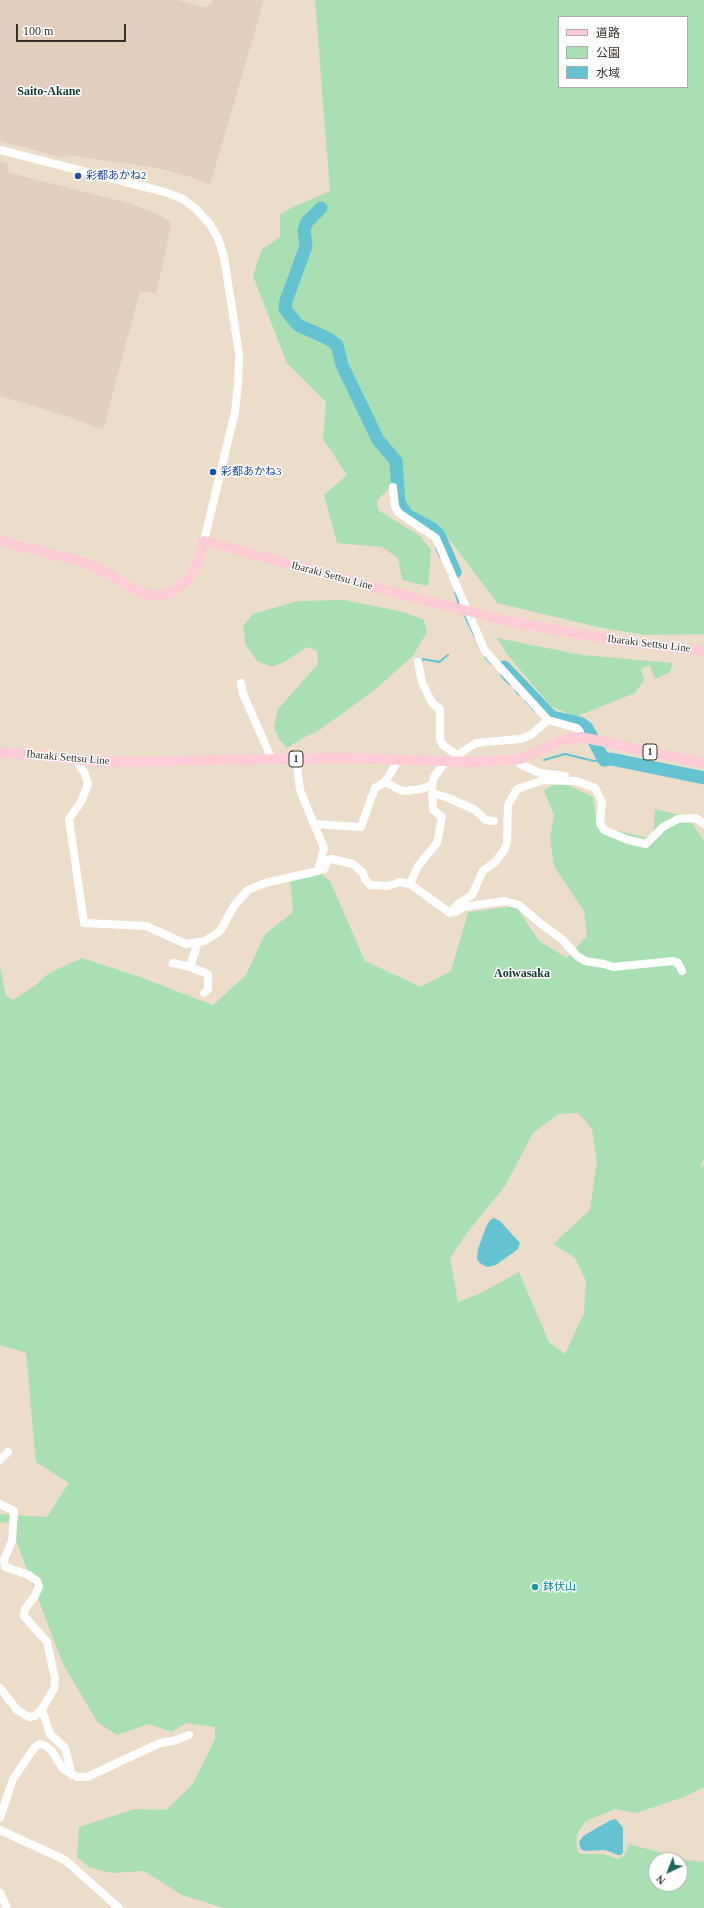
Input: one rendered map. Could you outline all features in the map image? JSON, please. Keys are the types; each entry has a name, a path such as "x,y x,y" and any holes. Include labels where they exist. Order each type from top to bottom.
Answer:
{"main road":[{"path":"0,541 83,562 109,574 135,590 154,596 172,592 188,580 197,565 204,541"},
{"name":"Ibaraki Settsu Line","path":"204,541 404,595 512,622 619,642 704,651"},
{"name":"Ibaraki Settsu Line","path":"0,752 104,762 269,758 399,759 455,757 476,762 518,760 562,740 589,739 704,763"}],"street":[{"path":"0,150 165,192 183,199 210,223 218,238 224,257 239,354 238,384 235,412 204,541"},
{"path":"393,488 395,506 399,513 436,538 485,650 548,720 578,728 589,739"},
{"path":"418,662 422,682 432,703 440,709 440,739 455,757"},
{"path":"241,684 243,694 269,753 269,758"},
{"path":"410,884 418,866 437,843 442,818 433,810 432,789 434,777 455,757 476,743 520,739 528,736 548,720"},
{"path":"75,759 84,772 88,784 81,802 69,819 84,923 146,926 186,944 204,941 220,931 234,906 248,890 265,883 318,871 323,872 328,860 332,859 353,864 362,873 365,880 370,885 388,886 400,882 410,884 450,913 457,912 463,907 504,901 519,905 562,940 577,956 585,961 612,967 673,961 678,963 682,971"},
{"path":"296,759 300,790 324,848 318,871"},
{"path":"314,824 361,827 375,788 385,782 399,759"},
{"path":"518,760 520,764 540,773 565,776 566,780"},
{"path":"450,913 458,904 472,895 483,870 495,862 505,849 508,841 508,805 517,789 544,780 566,780 590,785 595,788 602,802 600,823 604,830 628,840 646,844 663,827 678,818 696,818 704,824"},
{"path":"385,782 400,790 406,791 432,789 474,810 486,820 494,820"},
{"path":"190,966 198,942"},
{"path":"174,963 190,966 208,974 208,989 204,993"},
{"path":"0,1460 8,1452"},
{"path":"0,1504 14,1511 12,1541 4,1560 5,1567 29,1575 37,1581 39,1586 35,1596 25,1609 24,1616 47,1642 55,1679 54,1689 36,1716 24,1716 17,1710 0,1688"},
{"path":"42,1709 50,1734 65,1748 72,1775"},
{"path":"0,1818 13,1779 35,1746 40,1744 46,1746 52,1752 63,1769 77,1778 88,1777 160,1743 173,1741 189,1735"},
{"path":"0,1830 65,1860 119,1908"},
{"path":"0,1893 6,1908"}],"shaded area":[{"path":"0,0 177,0 207,8 214,0 264,0 210,185 194,178 162,169 68,155 63,158 0,141"},
{"path":"0,161 9,164 7,172 132,204 161,216 169,221 171,226 156,294 140,291 103,430 70,417 0,396"}],"green space":[{"path":"315,0 704,0 704,634 646,635 602,628 497,603 443,531 410,514 392,486 377,500 378,510 420,536 431,550 428,586 402,580 398,558 382,547 337,543 324,495 347,475 323,439 326,402 287,363 253,276 262,249 280,237 280,214 330,191"},
{"path":"345,600 403,612 424,620 427,632 413,656 373,691 321,729 287,748 279,739 274,727 278,709 318,664 317,651 307,647 284,662 272,667 257,661 246,645 243,626 253,614 298,601"},
{"path":"497,638 582,655 673,663 670,672 655,679 650,665 641,669 644,680 635,693 575,717 551,706 510,658"},
{"path":"553,785 568,785 593,797 597,826 653,839 655,809 688,817 704,841 704,1159 700,1167 704,1166 704,1787 684,1797 636,1813 615,1809 586,1821 578,1832 576,1842 578,1853 604,1854 618,1859 624,1856 629,1844 658,1852 648,1852 648,1892 688,1892 688,1860 704,1862 704,1908 224,1908 182,1895 144,1871 112,1873 90,1868 77,1857 79,1827 135,1809 166,1810 193,1784 215,1739 215,1727 186,1723 172,1732 149,1724 117,1735 98,1723 63,1664 9,1522 0,1523 0,1514 47,1517 69,1483 36,1462 26,1353 0,1345 0,967 6,996 13,1000 36,985 49,973 82,958 140,977 213,1005 246,975 265,934 293,912 290,879 320,873 330,881 365,961 421,987 451,971 468,912 516,906 539,941 567,958 587,936 584,911 554,866 550,838 554,816 544,790","holes":["578,1113 592,1129 597,1162 590,1210 553,1244 575,1258 586,1281 584,1313 565,1354 549,1342 519,1272 481,1293 458,1302 450,1258 466,1234 505,1186 533,1133 558,1114"]}],"water":[{"path":"494,1218 500,1221 520,1243 518,1249 496,1265 487,1267 480,1263 477,1259 478,1249 486,1227 490,1220"},
{"path":"616,1819 623,1828 623,1852 621,1855 605,1850 584,1851 581,1849 579,1842 583,1836 611,1820"}],"waterway":[{"path":"321,208 307,222 304,230 306,246 286,301 285,309 298,325 329,339 337,345 342,365 378,440 396,461 399,503 407,515 433,529 439,535 455,572"},
{"path":"436,548 440,557"},
{"path":"455,592 459,605"},
{"path":"464,614 475,637"},
{"path":"421,662 423,659 439,662 448,655"},
{"path":"485,657 492,664"},
{"path":"504,667 552,717 580,723 587,728 604,760 611,759 704,778"},
{"path":"501,675 508,683 512,685"},
{"path":"515,689 518,694 521,695"},
{"path":"525,700 535,711"},
{"path":"544,760 565,754 594,761 604,760"}],"place":[{"name":"彩都あかね2","path":"78,176"},
{"name":"彩都あかね3","path":"213,472"},
{"name":"鉢伏山","path":"535,1587"}],"district":[{"name":"Saito-Akane","path":"49,92"},
{"name":"Aoiwasaka","path":"522,974"}]}
